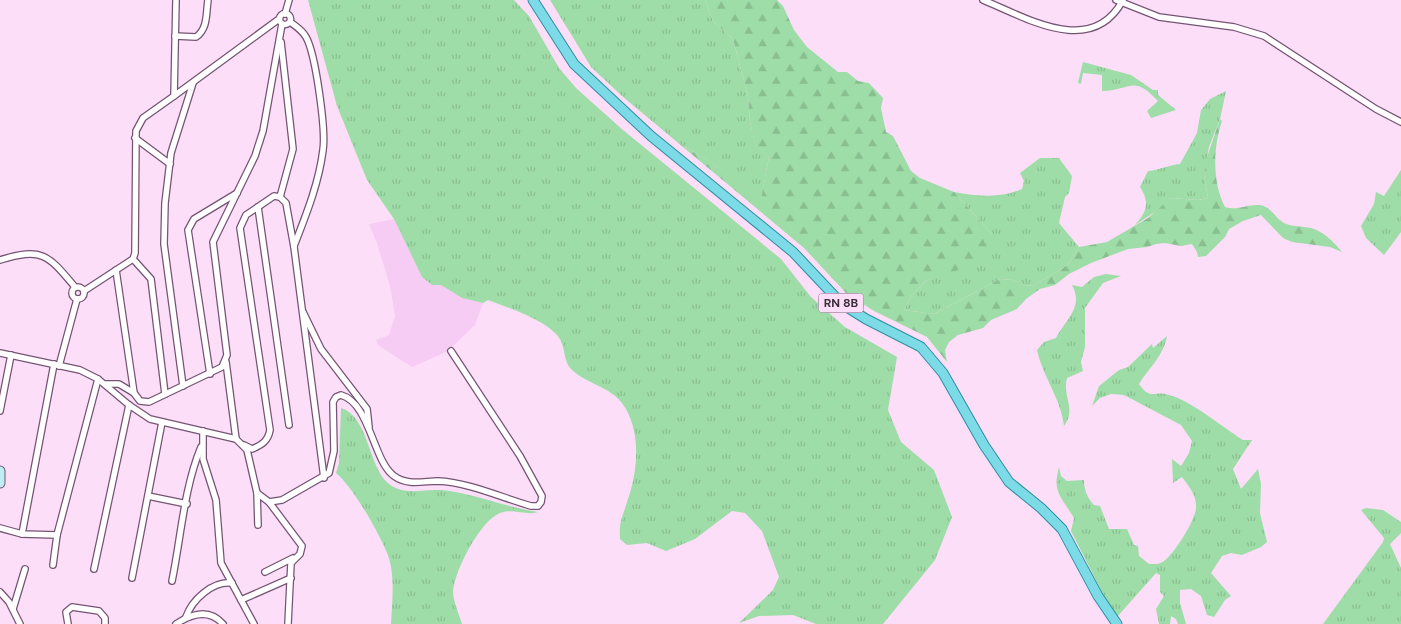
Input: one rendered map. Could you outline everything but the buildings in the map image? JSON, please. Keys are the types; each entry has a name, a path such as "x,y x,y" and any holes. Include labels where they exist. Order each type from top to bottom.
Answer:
{"main road":[{"name":"RN 8B","path":"533,0 574,64 638,124 793,252 842,304 866,319 921,347 943,373 984,445 1009,482 1041,508 1062,529 1098,596 1117,624"},
{"path":"0,471 0,483"}],"street":[{"path":"174,96 176,0"},
{"path":"175,36 196,37 202,32 205,25 208,0"},
{"path":"22,534 56,365 78,299 81,298 84,291 132,259 137,246 136,131 143,118 281,21 286,14 289,0"},
{"path":"983,0 1046,25 1077,32 1104,23 1114,14 1121,1 1159,17 1234,27 1264,36 1376,109 1401,122"},
{"path":"286,14 290,17 290,22"},
{"path":"281,21 290,22 303,32 311,47 315,63 324,148 310,202 294,247"},
{"path":"236,439 213,242 255,156 263,131 280,40 281,21"},
{"path":"280,40 293,150 280,197"},
{"path":"183,386 164,244 170,164 193,83"},
{"path":"135,138 170,164"},
{"path":"210,374 188,230 194,219 237,193"},
{"path":"0,353 80,370 106,384 142,414 162,422 236,439 252,449 260,446 267,440 270,430 240,228 246,215 274,196 280,197 286,203 294,247 324,478"},
{"path":"258,207 289,425"},
{"path":"0,260 17,255 38,253 54,263 75,287 78,286 84,291"},
{"path":"132,259 151,279 165,394"},
{"path":"116,270 134,393"},
{"path":"75,287 72,294 78,299"},
{"path":"302,309 321,349 368,409 370,429"},
{"path":"269,502 282,500 324,478 329,473 333,464 333,407 336,397 344,395 349,399 370,429 387,468 395,478 412,482 448,483 530,506 540,504 542,496 520,456 451,351"},
{"path":"0,411 11,355"},
{"path":"106,384 119,384 134,393 140,401 149,402 222,368 226,362"},
{"path":"53,566 57,535 98,379"},
{"path":"94,569 129,405"},
{"path":"132,578 162,422"},
{"path":"203,431 202,459 216,500 221,563 254,624"},
{"path":"172,581 187,504 189,478 202,445"},
{"path":"244,445 249,456 257,493 258,525"},
{"path":"257,493 262,499 269,502 302,546 300,554 265,572"},
{"path":"148,496 187,504"},
{"path":"0,528 22,534 57,535"},
{"path":"288,624 293,558"},
{"path":"14,609 25,569"},
{"path":"241,600 291,578"},
{"path":"186,617 197,598 221,583 232,583"},
{"path":"0,592 14,609 20,624"},
{"path":"68,624 66,612 72,607 99,611 105,618 105,624"},
{"path":"176,624 186,617 195,614 208,614 223,624"},
{"path":"16,624 17,617"}],"shaded area":[{"path":"394,219 422,277 432,285 441,285 462,298 483,303 475,325 454,345 446,352 412,367 378,345 376,340 389,335 395,316 390,286 369,224"}],"green space":[{"path":"308,0 514,0 529,16 559,68 576,88 623,130 781,259 811,297 845,327 897,357 888,410 901,442 934,470 952,517 935,560 883,624 816,624 793,615 759,616 739,623 773,590 779,577 762,531 745,513 732,511 695,539 666,551 647,543 627,545 620,539 620,523 631,490 636,465 633,426 622,403 611,393 583,378 571,369 567,363 561,341 556,334 539,321 488,300 483,303 462,298 441,285 432,285 422,277 394,219 367,180 337,106"},
{"path":"550,0 705,0 713,21 733,39 748,97 750,122 756,147 769,157 761,200 705,158 677,142 591,67"},
{"path":"705,0 777,0 783,6 794,30 807,47 838,72 847,72 858,81 869,83 883,98 881,108 886,132 893,136 911,171 920,178 954,192 992,234 991,249 974,265 927,280 912,295 904,310 934,314 1000,279 1013,280 1025,286 1034,285 1068,265 1079,247 1107,242 1148,218 1171,198 1198,200 1208,198 1204,174 1206,160 1220,119 1222,121 1217,142 1215,164 1218,187 1225,207 1263,206 1284,223 1311,228 1320,232 1342,252 1330,247 1292,242 1283,238 1261,215 1243,221 1229,229 1225,237 1206,256 1198,257 1192,244 1181,246 1165,243 1128,249 1091,263 1069,274 1055,285 1040,289 1026,299 1017,309 991,320 983,328 958,335 949,342 945,350 947,362 927,337 874,311 846,293 804,248 677,142 705,158 761,199 769,157 756,148 750,122 748,97 733,39 713,21"},
{"path":"1083,62 1131,75 1153,90 1158,90 1158,95 1176,110 1151,118 1147,111 1158,101 1143,88 1132,86 1102,91 1102,75 1083,73 1081,84 1078,83"},
{"path":"1226,91 1220,119 1209,147 1204,174 1208,198 1198,200 1171,198 1161,208 1135,225 1146,207 1145,197 1140,187 1148,171 1180,164 1197,133 1201,110 1210,99"},
{"path":"1040,158 1059,158 1072,176 1069,193 1065,197 1059,223 1079,247 1068,265 1034,285 1025,286 1013,280 1000,279 934,314 904,310 912,295 927,280 946,273 992,234 954,192 997,195 1022,189 1024,181 1020,173"},
{"path":"1401,170 1401,232 1384,255 1366,238 1361,226 1374,204 1376,192 1384,196"},
{"path":"1106,274 1121,276 1103,283 1085,308 1085,347 1081,362 1083,371 1067,378 1066,391 1069,414 1064,426 1059,407 1037,350 1044,342 1056,338 1072,313 1076,300 1072,285 1082,287 1094,277"},
{"path":"1167,336 1163,349 1139,384 1150,394 1164,394 1178,398 1243,440 1252,440 1233,469 1241,489 1258,469 1261,484 1260,513 1267,542 1261,547 1242,555 1231,553 1222,556 1211,573 1231,596 1225,600 1214,617 1207,615 1201,596 1191,589 1180,590 1180,603 1186,624 1178,624 1176,619 1171,616 1170,624 1159,624 1156,609 1164,596 1160,592 1160,575 1156,573 1117,617 1108,604 1071,531 1074,518 1057,489 1059,467 1061,476 1067,481 1084,480 1088,496 1094,505 1100,506 1109,529 1127,529 1134,545 1138,546 1139,556 1149,564 1162,562 1173,552 1192,521 1196,503 1192,491 1182,477 1173,483 1172,459 1181,466 1189,453 1192,441 1181,425 1124,395 1111,394 1100,398 1092,406 1099,386 1119,370 1128,367 1152,344 1153,348"},
{"path":"341,408 350,413 357,421 382,476 395,488 408,491 441,490 453,492 538,512 509,511 500,513 484,526 477,536 463,559 453,591 462,624 391,624 393,582 389,558 366,513 351,490 336,473 339,463"},
{"path":"1366,508 1383,510 1401,522 1401,533 1390,544 1401,568 1401,624 1323,624 1383,542 1384,538 1361,510"}]}
